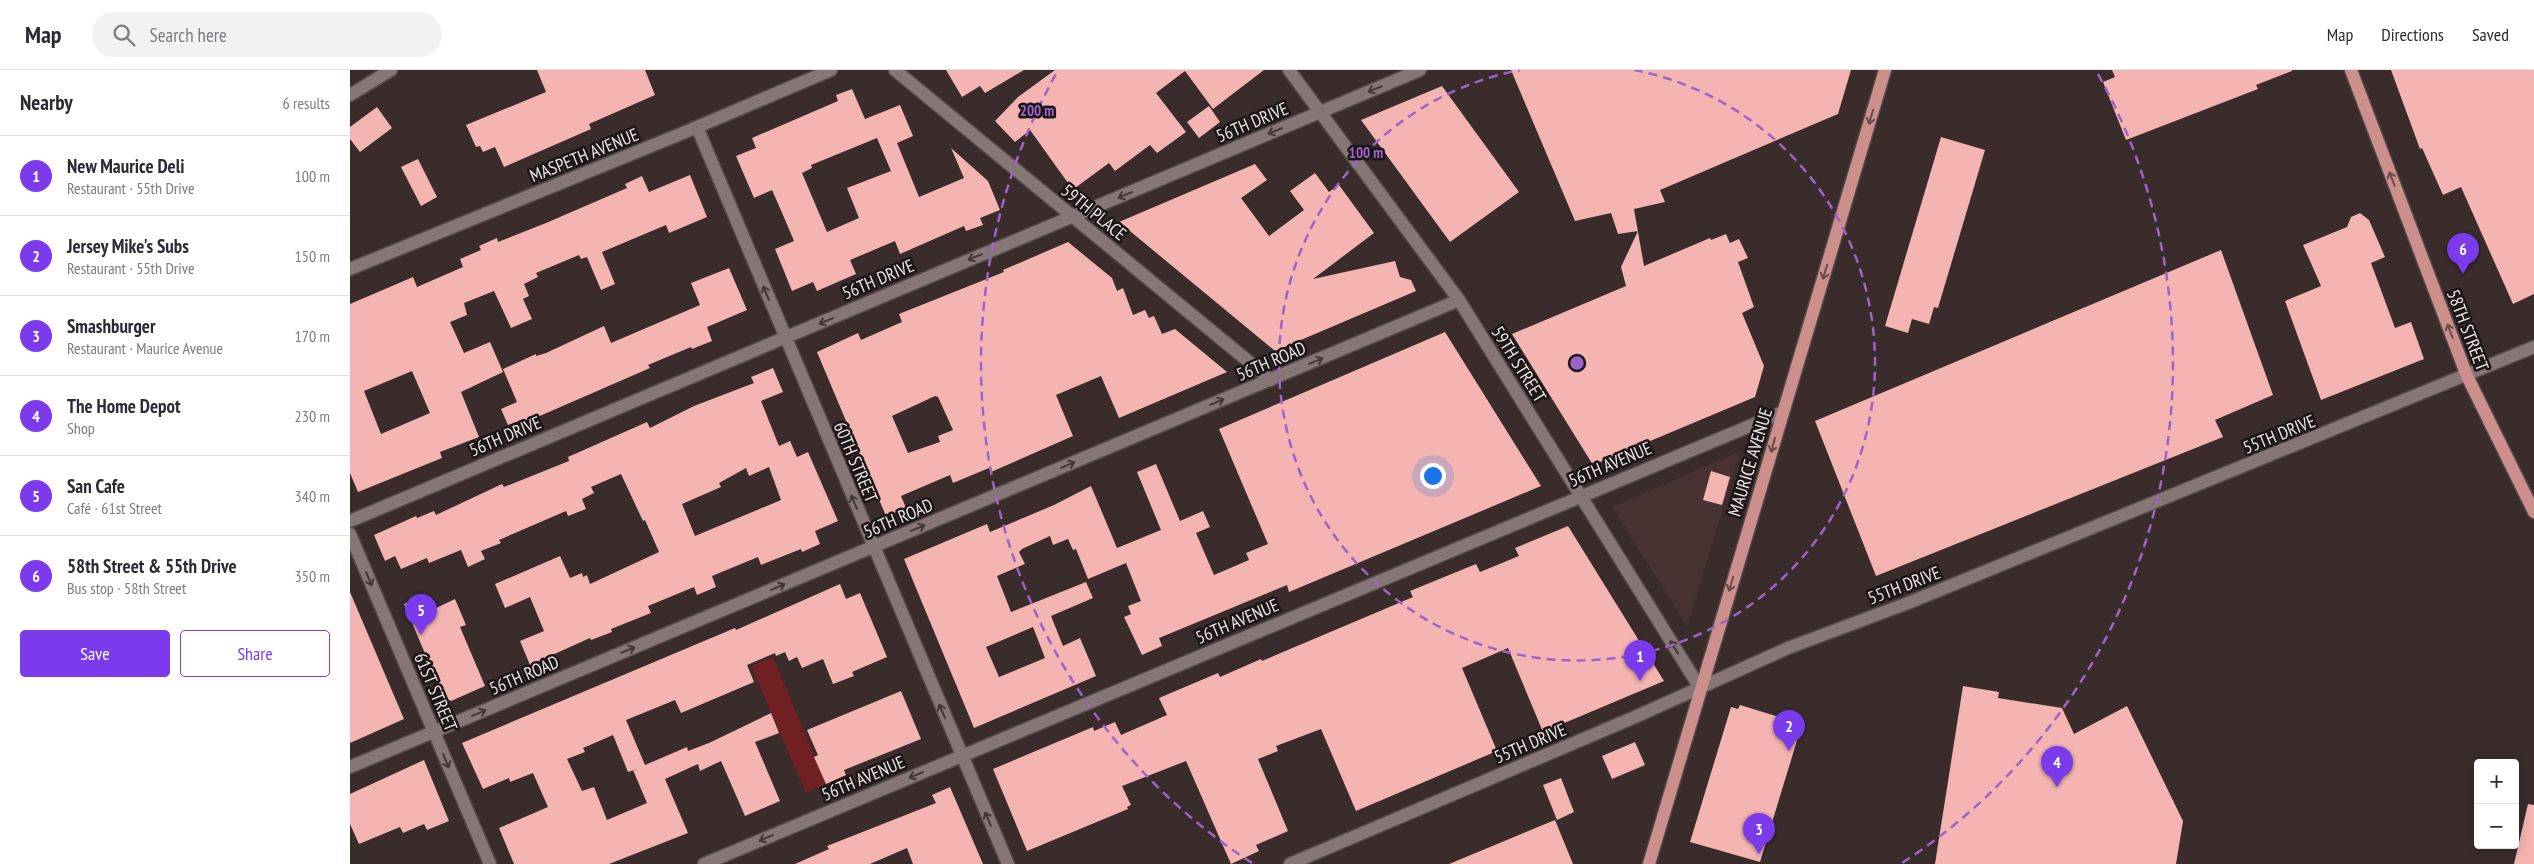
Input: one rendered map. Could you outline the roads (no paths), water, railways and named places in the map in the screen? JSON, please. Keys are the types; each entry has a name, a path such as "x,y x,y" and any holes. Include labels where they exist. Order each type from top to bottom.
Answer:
{"main road":[{"name":"MAURICE AVENUE","path":"1649,864 1885,70"},
{"name":"58TH STREET","path":"2351,70 2467,376 2534,512"}],"street":[{"path":"350,95 391,70"},
{"name":"MASPETH AVENUE","path":"350,269 697,127 830,70"},
{"name":"59TH PLACE","path":"895,70 1271,380"},
{"name":"59TH STREET","path":"1289,70 1459,300 1700,688"},
{"name":"56TH DRIVE","path":"350,521 1420,70"},
{"name":"60TH STREET","path":"697,127 1008,864"},
{"name":"56TH ROAD","path":"350,767 1459,300"},
{"name":"55TH DRIVE","path":"1290,864 1700,688 1788,648 1917,599 2467,376 2534,347"},
{"name":"56TH AVENUE","path":"704,864 1783,412"},
{"name":"61ST STREET","path":"350,534 490,864"}],"place":[{"name":"58th Street & 55th Drive","path":"2463,274"},
{"name":"San Cafe","path":"421,635"},
{"name":"New Maurice Deli","path":"1640,681"},
{"name":"Jersey Mike's Subs","path":"1789,751"},
{"name":"The Home Depot","path":"2057,787"},
{"name":"Smashburger","path":"1759,854"}]}
